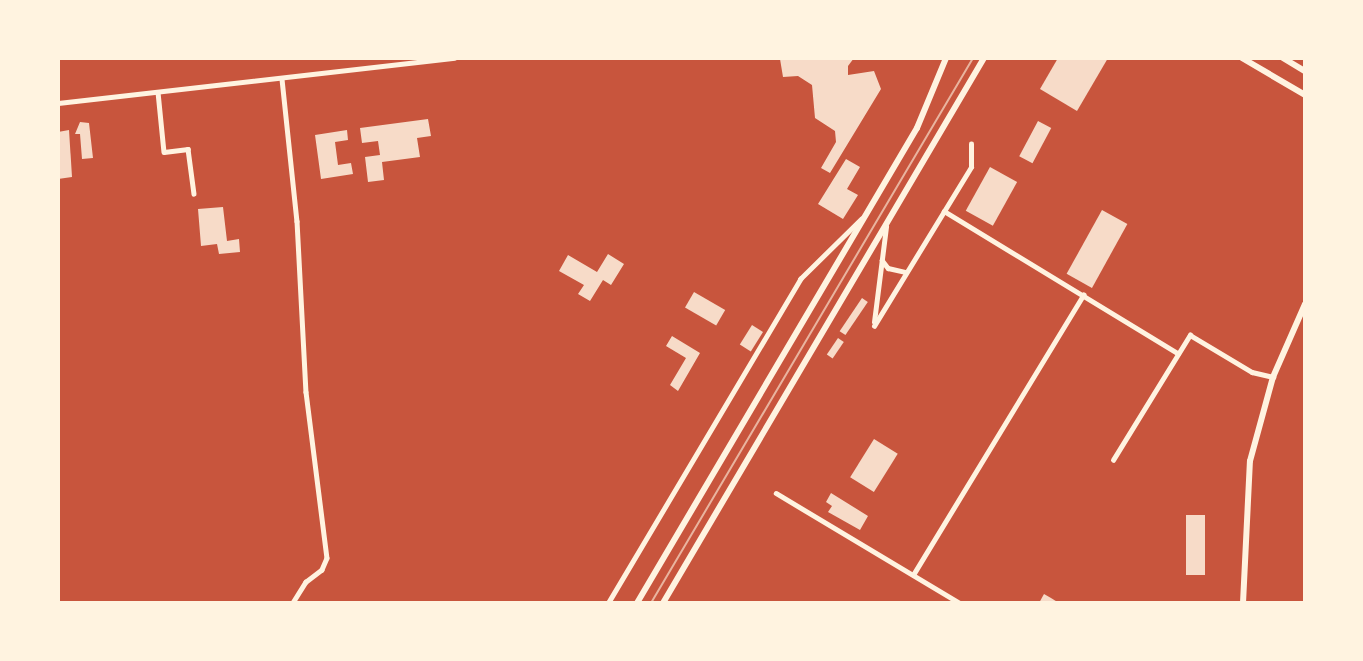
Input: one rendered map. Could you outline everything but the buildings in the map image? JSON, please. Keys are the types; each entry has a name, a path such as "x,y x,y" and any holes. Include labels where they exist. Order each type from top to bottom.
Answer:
{"main road":[{"path":"637,603 928,108 946,58"},
{"path":"663,603 984,58"},
{"path":"1242,58 1305,95"},
{"path":"1283,58 1305,71"},
{"path":"1243,603 1250,461 1273,377 1305,304"}],"street":[{"path":"58,103 454,58"},
{"path":"282,79 297,221 306,392 327,558 322,570 306,582 293,603"},
{"path":"158,92 164,152 188,149 194,194"},
{"path":"886,227 874,326 971,167 971,144"},
{"path":"944,211 1178,353"},
{"path":"608,603 800,279 867,214"},
{"path":"882,260 888,268 906,272"},
{"path":"913,575 1083,295"},
{"path":"1113,460 1190,335 1252,372 1273,377"},
{"path":"776,493 960,603"}],"tram line":[{"path":"651,603 973,58"}]}
